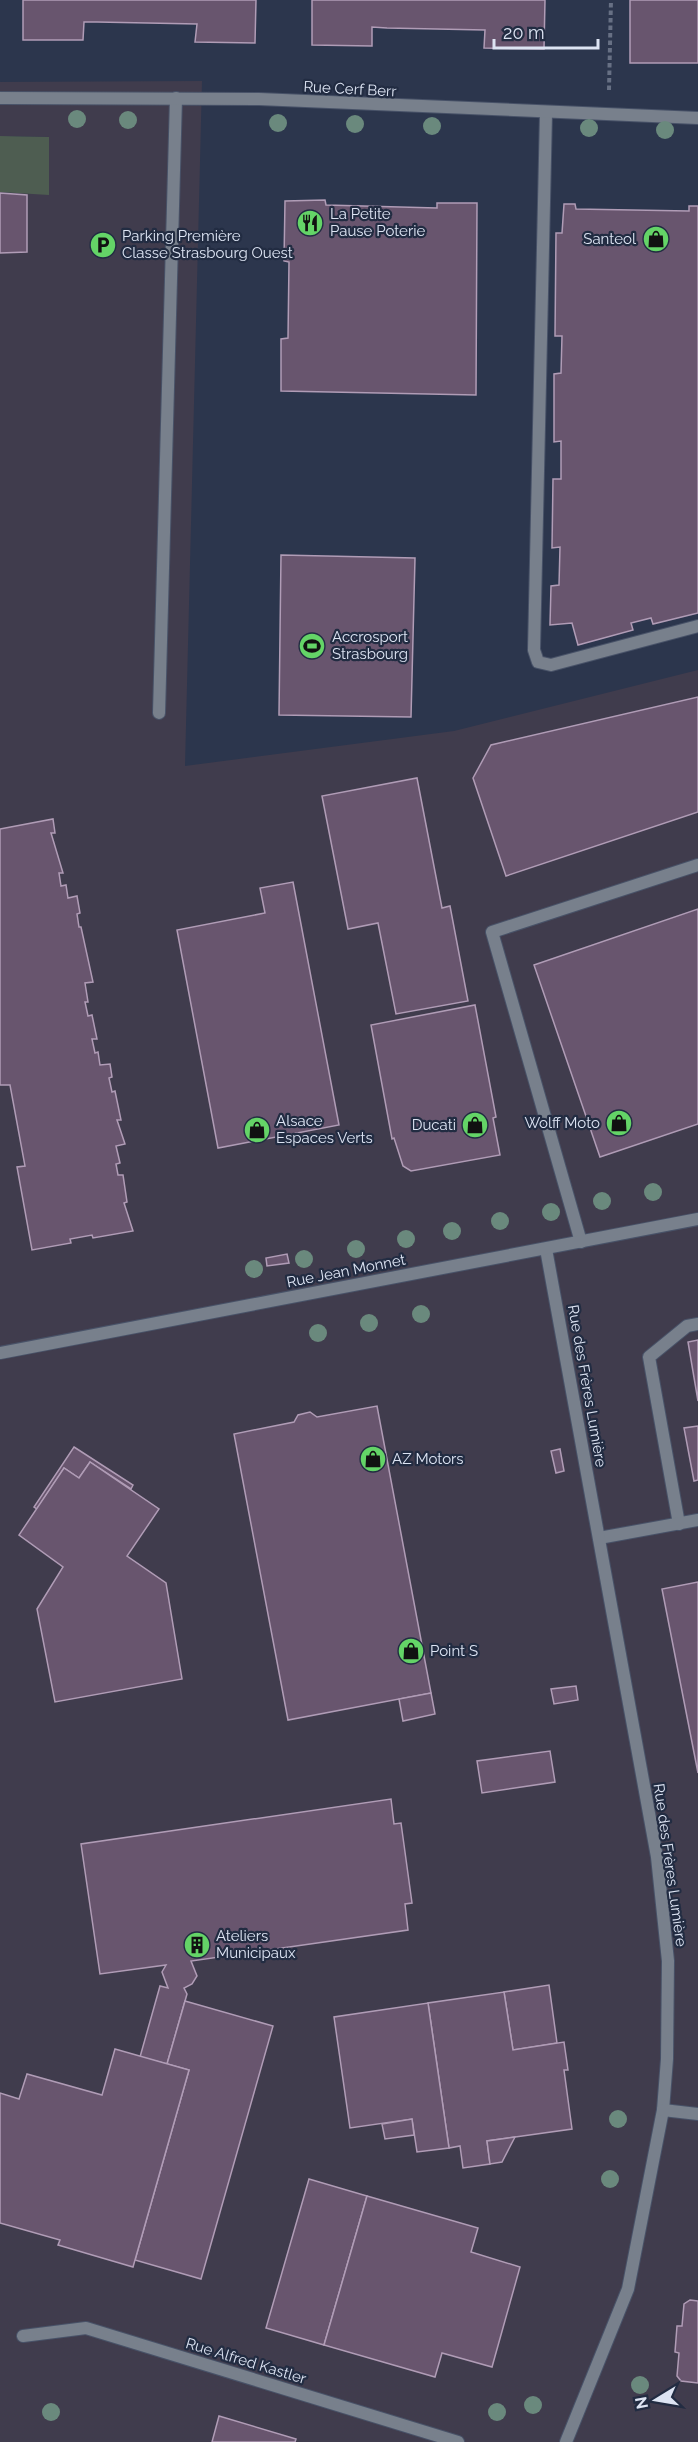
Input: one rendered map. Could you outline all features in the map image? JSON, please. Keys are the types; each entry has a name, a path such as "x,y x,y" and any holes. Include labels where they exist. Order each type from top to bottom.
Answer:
{"street":[{"name":"Rue Cerf Berr","path":"0,98 259,99 698,118"},
{"path":"159,713 176,98"},
{"path":"546,113 534,650 538,662 551,665 698,626"},
{"path":"581,1242 492,932 698,865"},
{"name":"Rue Jean Monnet","path":"0,1353 698,1219"},
{"name":"Rue des Frères Lumière","path":"546,1249 657,1857 668,1961 667,2059 663,2110 628,2289 566,2442"},
{"path":"679,1524 649,1357 687,1326 698,1324"},
{"path":"600,1538 698,1520"},
{"path":"663,2110 698,2114"},
{"name":"Rue Alfred Kastler","path":"23,2336 86,2328 458,2442"}],"path":[{"path":"608,114 611,0"}],"shaded area":[{"path":"202,81 185,766 454,731 698,670 698,2442 0,2442 0,192 49,194 49,137 0,136 0,82"}],"green space":[{"path":"0,136 49,137 49,195 0,192"}],"building":[{"path":"23,0 256,0 255,43 195,42 197,24 97,22 84,22 83,40 23,40"},
{"path":"312,0 545,0 544,49 484,48 485,30 372,27 372,46 312,45"},
{"path":"630,0 698,0 698,63 630,63"},
{"path":"0,193 27,195 27,252 0,253"},
{"path":"325,200 326,205 437,208 437,203 477,203 476,395 281,391 281,339 288,338 289,262 284,261 285,201"},
{"path":"564,204 575,204 576,209 689,211 689,206 698,206 698,613 653,624 651,618 631,623 633,630 578,645 572,623 550,625 551,586 559,585 560,547 552,548 553,479 561,479 561,441 554,442 554,374 561,373 562,336 555,336 556,233 562,233"},
{"path":"281,555 415,558 411,717 279,715"},
{"path":"698,697 698,812 506,876 473,778 491,745"},
{"path":"417,778 442,908 450,906 468,1001 396,1014 378,923 348,929 322,796"},
{"path":"53,819 55,833 51,833 63,873 59,873 61,886 66,885 68,898 77,896 80,913 77,914 79,927 81,927 93,982 85,983 88,1002 85,1002 88,1016 92,1015 97,1039 92,1039 95,1053 98,1052 100,1065 110,1064 112,1077 109,1078 112,1092 115,1091 121,1120 117,1120 125,1144 116,1146 120,1163 116,1164 118,1175 123,1175 127,1202 124,1203 133,1231 93,1238 92,1235 70,1239 71,1243 32,1250 17,1167 25,1166 10,1085 0,1085 0,829"},
{"path":"293,882 339,1125 218,1148 177,930 265,913 260,888"},
{"path":"698,909 698,1124 600,1157 534,965"},
{"path":"475,1005 496,1117 493,1118 500,1155 411,1171 403,1166 394,1138 392,1139 371,1025"},
{"path":"287,1254 289,1263 267,1266 266,1258"},
{"path":"698,1340 698,1401 688,1342"},
{"path":"377,1406 431,1693 288,1720 234,1434 294,1422 298,1415 310,1412 317,1417"},
{"path":"698,1426 698,1480 694,1481 684,1428"},
{"path":"74,1447 133,1485 131,1489 90,1462 79,1478 64,1468 37,1509 34,1507"},
{"path":"560,1449 564,1471 556,1473 551,1451"},
{"path":"90,1462 159,1509 127,1556 166,1583 182,1679 55,1702 37,1609 63,1567 19,1535 64,1468 79,1478"},
{"path":"698,1582 698,1773 662,1589"},
{"path":"576,1686 578,1700 554,1704 551,1689"},
{"path":"431,1693 435,1714 403,1721 399,1699"},
{"path":"550,1751 555,1782 482,1793 477,1761"},
{"name":"Ateliers Municipaux","path":"391,1799 394,1824 401,1823 412,1903 405,1904 408,1930 191,1961 197,1976 192,1984 184,1988 187,1994 167,2064 140,2057 160,1986 168,1988 162,1972 166,1965 100,1974 81,1844"},
{"path":"549,1985 557,2043 513,2050 504,1992"},
{"path":"504,1992 513,2050 564,2042 568,2070 564,2070 572,2129 487,2141 490,2164 463,2168 460,2146 449,2148 428,2003"},
{"path":"185,2001 273,2026 201,2279 135,2260 189,2070 167,2064"},
{"path":"428,2003 449,2148 417,2152 412,2119 350,2128 334,2017"},
{"path":"115,2049 189,2070 133,2267 58,2245 60,2240 0,2223 0,2093 19,2099 27,2074 102,2095"},
{"path":"412,2119 414,2135 385,2139 382,2124"},
{"path":"515,2137 502,2162 490,2164 487,2141"},
{"path":"309,2179 367,2196 324,2345 266,2328"},
{"path":"367,2196 478,2228 471,2252 520,2267 492,2367 442,2353 435,2377 324,2345"},
{"path":"690,2300 698,2301 698,2383 681,2381 677,2376 679,2353 675,2352 677,2326 682,2326 684,2304"},
{"path":"219,2416 296,2439 295,2442 212,2442"}],"place":[{"name":"La Petite Pause Poterie","path":"310,223"},
{"name":"Santeol","path":"656,239"},
{"name":"Parking Première Classe Strasbourg Ouest","path":"103,245"},
{"name":"Accrosport Strasbourg","path":"312,646"},
{"name":"Wolff Moto","path":"619,1123"},
{"name":"Ducati","path":"475,1125"},
{"name":"Alsace Espaces Verts","path":"257,1130"},
{"name":"AZ Motors","path":"373,1459"},
{"name":"Point S","path":"411,1651"},
{"name":"Ateliers Municipaux","path":"197,1945"}]}
